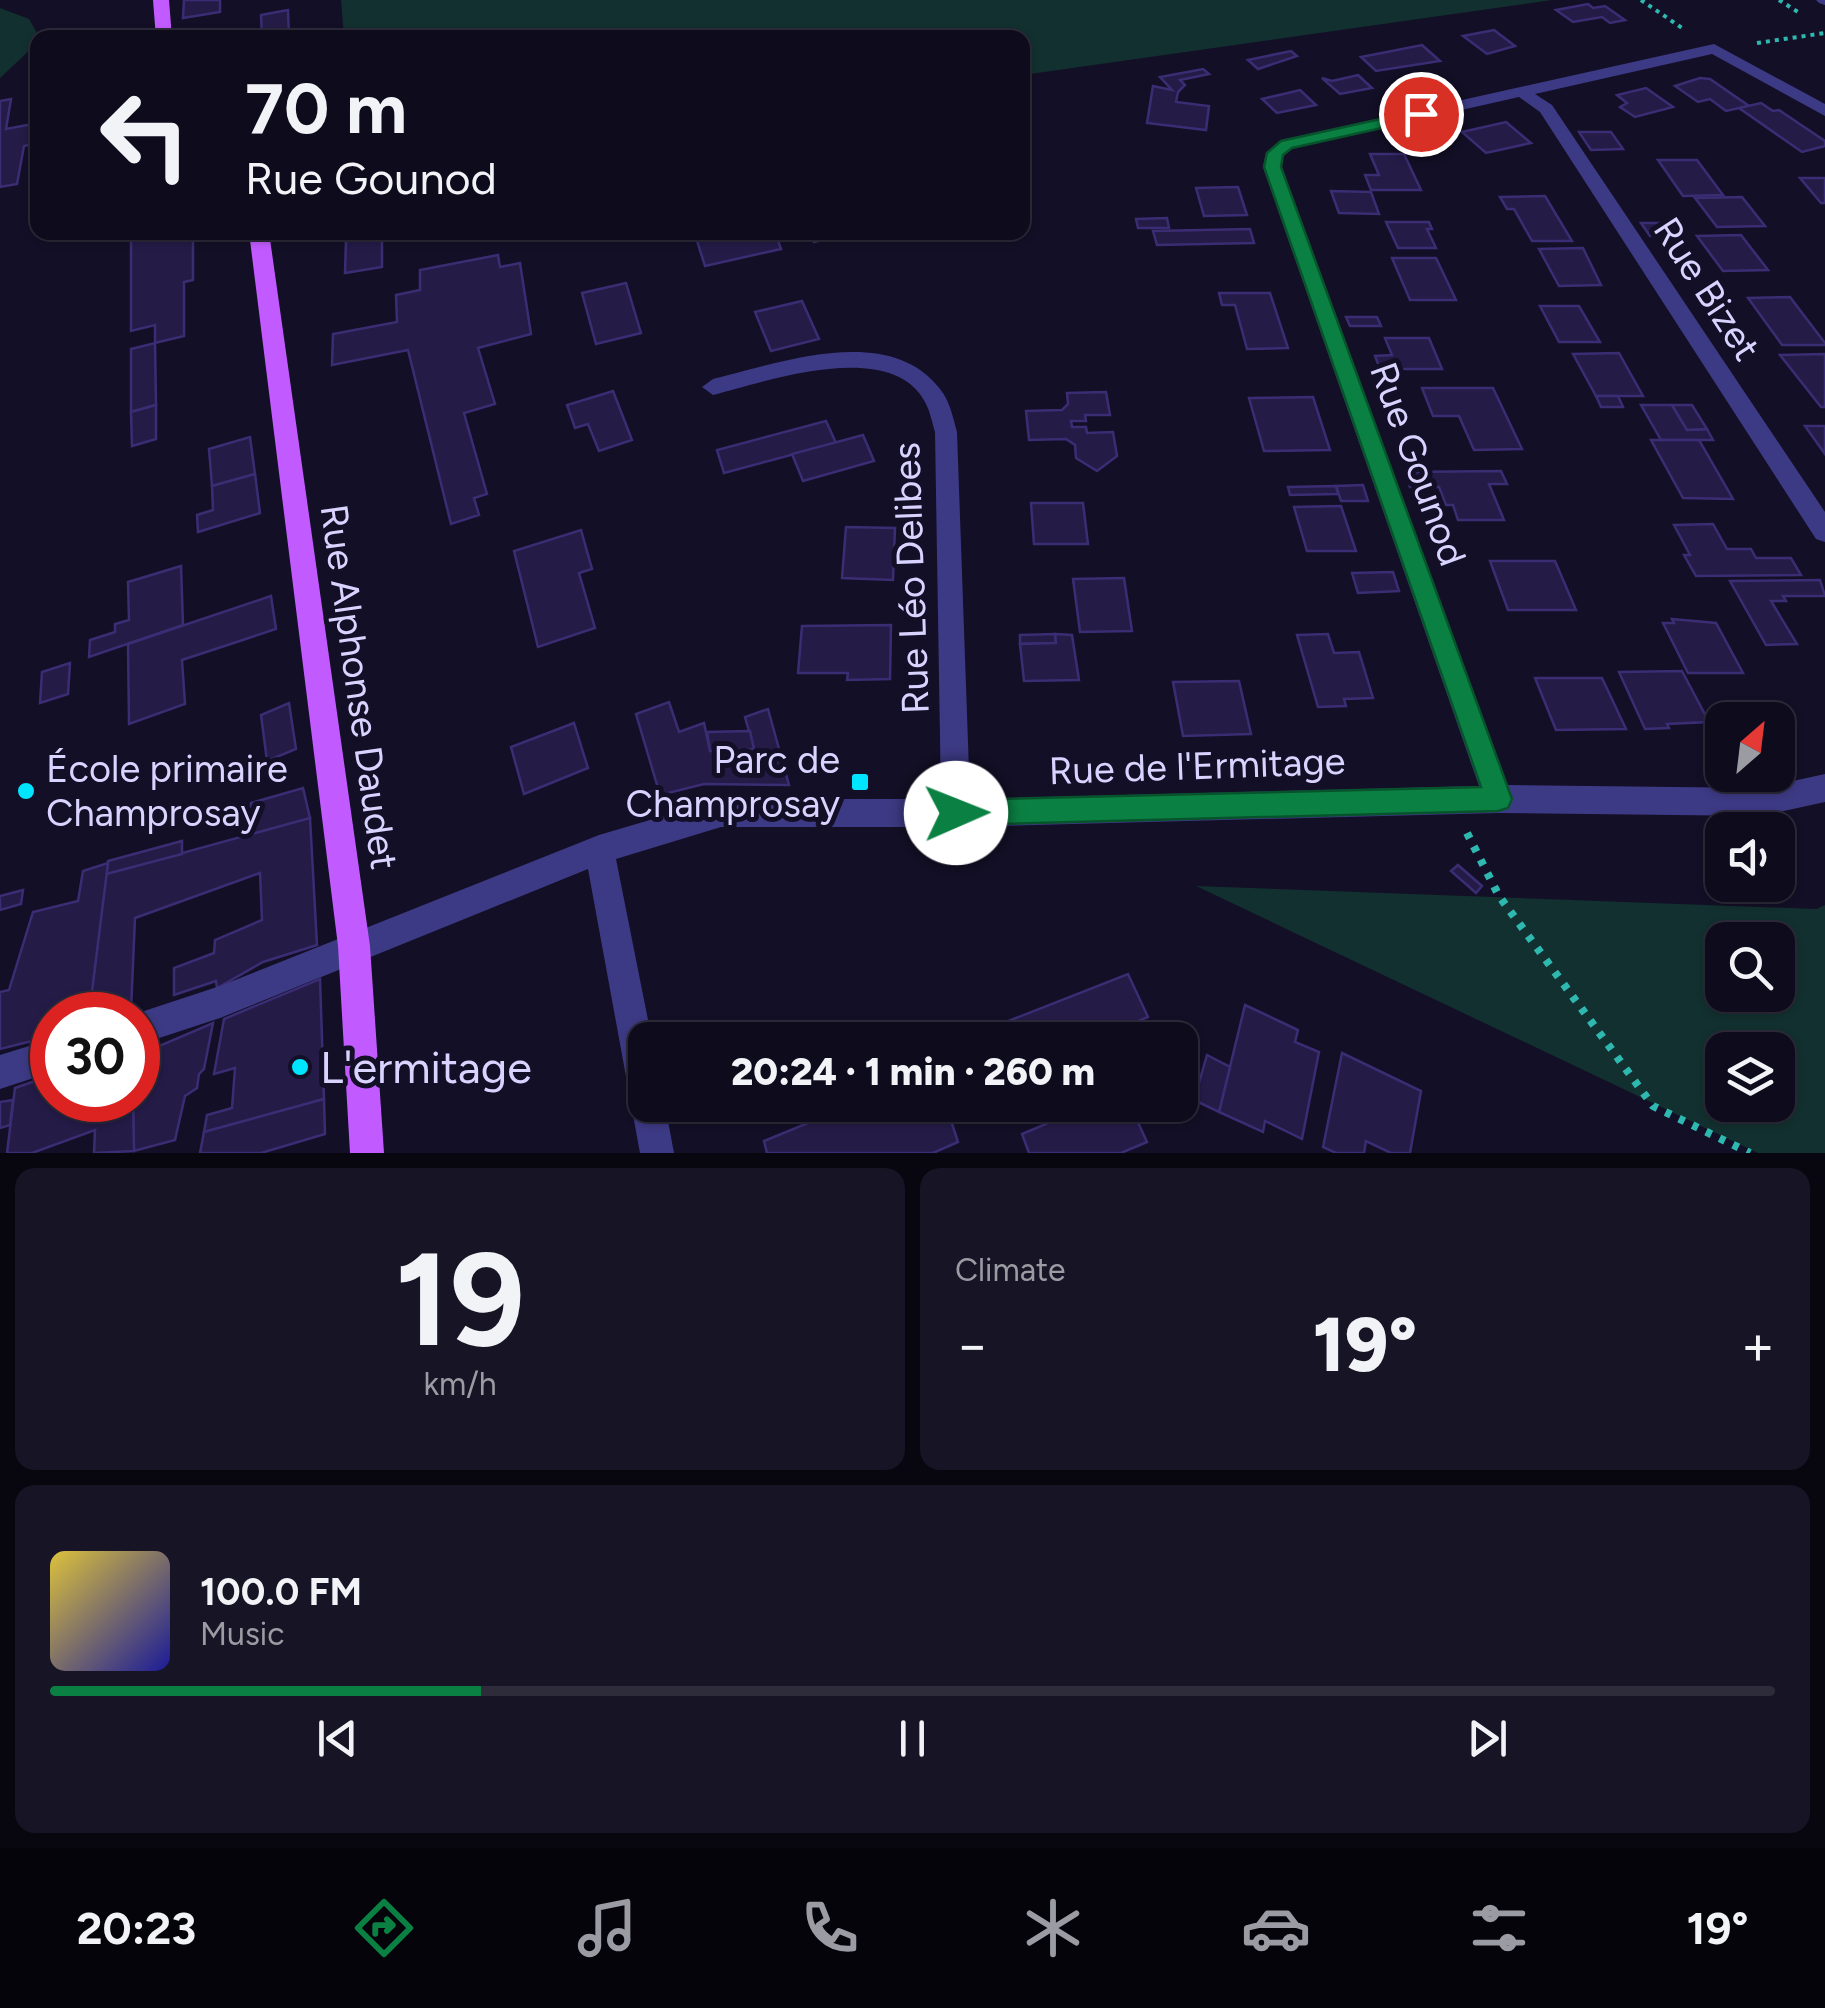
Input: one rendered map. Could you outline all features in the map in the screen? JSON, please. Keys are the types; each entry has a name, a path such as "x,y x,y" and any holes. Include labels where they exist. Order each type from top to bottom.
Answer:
{"main road":[{"path":"161,0 163,30"},
{"name":"Rue Alphonse Daudet","path":"260,240 354,946 367,1153"}],"street":[{"path":"1522,92 1714,49 1825,110"},
{"name":"Rue Gounod","path":"1498,799 1272,167 1275,153 1287,144 1522,92"},
{"name":"Rue Bizet","path":"1522,92 1546,110 1825,532"},
{"name":"Rue Léo Delibes","path":"713,388 840,358 872,360 916,378 932,395 946,432 956,813"},
{"name":"Rue de l'Ermitage","path":"160,1021 220,1002 599,850 721,813 956,813 1498,799 1761,802 1825,788"},
{"path":"599,850 632,1022"},
{"path":"0,1072 30,1063"},
{"path":"651,1122 657,1153"}],"path":[{"path":"1641,0 1714,49 1825,33"},
{"path":"1452,800 1499,896 1653,1106 1750,1153"}],"green space":[{"path":"341,0 1552,0 1030,74 1030,30 343,30"},
{"path":"0,8 29,19 35,30 30,30 30,50 0,78"},
{"path":"1196,886 1817,909 1825,905 1825,1153 1758,1153"}],"building":[{"path":"184,0 220,0 220,12 183,18"},
{"path":"1588,4 1593,8 1605,6 1625,20 1610,23 1602,17 1573,22 1556,10"},
{"path":"288,10 289,30 262,30 261,15"},
{"path":"1494,30 1515,46 1487,54 1463,36"},
{"path":"1422,45 1440,61 1376,71 1361,57"},
{"path":"1291,51 1297,56 1258,69 1248,60"},
{"path":"1203,69 1209,74 1180,80 1185,85 1176,102 1209,106 1206,130 1147,123 1153,86 1172,90 1160,77"},
{"path":"1358,75 1372,88 1340,94 1322,78 1332,81"},
{"path":"1710,79 1749,106 1726,111 1710,99 1698,102 1675,86"},
{"path":"1646,88 1673,107 1635,117 1620,107 1627,103 1617,95"},
{"path":"1300,90 1316,105 1277,113 1262,99"},
{"path":"11,99 6,129 30,124 30,145 24,146 17,184 0,187 0,101"},
{"path":"1761,103 1773,111 1779,110 1825,141 1825,146 1802,152 1739,108"},
{"path":"1506,122 1531,143 1486,153 1462,132"},
{"path":"1579,132 1611,132 1623,149 1591,150"},
{"path":"1370,154 1404,154 1421,190 1371,190 1365,175 1379,175"},
{"path":"1658,160 1697,160 1723,195 1683,196"},
{"path":"1800,178 1825,178 1825,203 1821,203"},
{"path":"1238,187 1247,215 1204,216 1196,188"},
{"path":"1331,191 1371,192 1379,214 1339,213"},
{"path":"1545,196 1572,241 1532,241 1514,209 1507,209 1500,197"},
{"path":"1742,197 1765,226 1717,227 1695,198"},
{"path":"1167,218 1169,228 1138,228 1136,219"},
{"path":"1386,222 1429,222 1432,229 1427,229 1436,248 1398,248"},
{"path":"1641,223 1671,223 1679,235 1650,236"},
{"path":"1250,229 1254,243 1157,245 1153,231"},
{"path":"1741,235 1768,270 1723,271 1697,236"},
{"path":"131,240 193,240 193,280 184,282 184,336 155,343 155,325 131,331"},
{"path":"346,240 382,240 382,267 345,273"},
{"path":"778,240 781,249 705,266 697,241"},
{"path":"1583,248 1601,285 1559,286 1539,249"},
{"path":"498,255 500,267 520,263 531,334 478,348 495,404 464,413 487,494 474,498 479,515 451,524 408,350 332,365 333,334 397,322 396,295 420,290 420,270"},
{"path":"1392,258 1436,258 1456,300 1410,300"},
{"path":"626,283 641,333 596,344 582,293"},
{"path":"1219,293 1270,293 1288,348 1247,349 1235,305 1222,305"},
{"path":"1790,297 1825,345 1782,345 1748,298"},
{"path":"802,301 819,339 771,351 755,312"},
{"path":"1540,306 1579,306 1600,342 1559,342"},
{"path":"1346,317 1377,317 1381,326 1350,326"},
{"path":"1385,338 1429,338 1442,369 1380,369 1375,356 1392,355"},
{"path":"155,343 156,405 131,412 131,349"},
{"path":"1619,353 1643,396 1596,396 1573,354"},
{"path":"1825,354 1825,407 1821,407 1780,355"},
{"path":"1422,388 1493,388 1522,449 1474,450 1459,416 1433,416"},
{"path":"613,391 632,440 599,451 588,424 575,428 567,405"},
{"path":"1106,392 1110,415 1085,415 1086,421 1071,421 1072,427 1086,427 1087,433 1113,432 1117,456 1097,471 1076,458 1075,445 1066,439 1029,440 1026,411 1062,410 1068,404 1067,393"},
{"path":"1596,396 1618,396 1623,407 1601,407"},
{"path":"1313,397 1330,450 1264,451 1249,398"},
{"path":"156,405 156,439 132,446 131,412"},
{"path":"1641,405 1672,405 1687,430 1707,429 1713,440 1661,440"},
{"path":"1672,405 1692,405 1707,429 1687,430"},
{"path":"826,421 836,443 724,473 717,450"},
{"path":"1805,426 1825,426 1825,454"},
{"path":"863,435 874,461 803,481 792,454"},
{"path":"250,437 255,474 212,486 209,449"},
{"path":"1651,440 1699,440 1733,499 1683,498"},
{"path":"1501,471 1507,484 1489,484 1504,520 1458,520 1453,505 1446,505 1439,487 1410,487 1405,472"},
{"path":"255,474 260,513 198,532 197,515 213,510 212,486"},
{"path":"1363,485 1368,501 1341,501 1336,486"},
{"path":"1336,486 1338,494 1290,495 1288,487"},
{"path":"1031,503 1083,503 1088,544 1034,544"},
{"path":"1341,506 1356,551 1307,551 1294,507"},
{"path":"1713,524 1727,549 1751,549 1756,558 1791,558 1801,575 1696,576 1674,525"},
{"path":"846,527 895,528 893,580 842,578"},
{"path":"581,530 592,569 579,573 595,628 538,647 514,551"},
{"path":"1490,561 1555,561 1576,610 1508,610"},
{"path":"181,566 183,625 89,657 90,640 115,632 115,624 129,620 128,582"},
{"path":"1393,572 1399,591 1358,593 1352,573"},
{"path":"1124,578 1132,631 1080,632 1073,579"},
{"path":"1820,580 1825,596 1783,596 1786,601 1771,601 1797,644 1766,645 1730,581"},
{"path":"271,596 276,629 182,660 185,704 129,724 128,644"},
{"path":"1672,619 1716,623 1743,673 1688,673 1663,623 1674,623"},
{"path":"891,625 890,679 847,680 848,673 798,673 802,626"},
{"path":"1055,634 1056,643 1020,644 1020,635"},
{"path":"1055,634 1072,635 1079,680 1024,681 1020,644 1056,643"},
{"path":"1328,634 1334,653 1359,652 1373,698 1344,699 1346,706 1318,707 1297,635"},
{"path":"70,663 68,694 40,703 42,672"},
{"path":"1682,671 1705,714 1705,722 1645,729 1619,672"},
{"path":"1535,678 1602,678 1626,729 1556,730"},
{"path":"1239,681 1251,734 1183,736 1173,682"},
{"path":"669,702 679,732 704,723 710,751 754,749 745,717 768,709 789,785 704,784 660,795 636,714"},
{"path":"289,703 296,749 267,761 261,715"},
{"path":"574,723 588,768 524,794 511,747"},
{"path":"750,731 754,749 710,751 707,732"},
{"path":"303,788 310,818 249,836 251,803"},
{"path":"310,818 317,945 263,962 217,988 216,981 174,995 174,968 214,953 215,940 262,920 260,873 135,918 132,992 92,992 106,874"},
{"path":"182,841 182,854 106,874 108,861"},
{"path":"108,863 92,992 30,992 30,1042 0,1049 0,992 9,990 33,912 78,901 83,871"},
{"path":"1458,865 1482,886 1476,893 1451,871"},
{"path":"23,890 21,904 0,910 0,896"},
{"path":"1128,974 1148,1017 1136,1022 1006,1022"},
{"path":"320,979 324,1099 204,1132 207,1115 232,1108 235,1068 214,1074 224,1019"},
{"path":"1245,1005 1298,1030 1295,1042 1319,1052 1302,1139 1265,1121 1263,1132 1219,1112"},
{"path":"213,1023 204,1069 197,1088 185,1096 175,1140 134,1151 133,1122 160,1122 160,1046"},
{"path":"1342,1053 1421,1091 1410,1153 1391,1153 1366,1141 1364,1153 1336,1153 1323,1147"},
{"path":"1207,1055 1230,1067 1219,1112 1198,1102"},
{"path":"30,1083 30,1122 133,1122 134,1151 94,1153 95,1130 32,1153 7,1153 15,1088"},
{"path":"324,1099 325,1134 261,1153 200,1153 204,1132"},
{"path":"13,1100 10,1125 0,1128 0,1102"},
{"path":"811,1122 952,1122 958,1142 933,1153 767,1153 764,1141"},
{"path":"1051,1122 1138,1122 1147,1142 1121,1153 1029,1153 1022,1134"}],"place":[{"name":"Parc de Champrosay","path":"860,782"},
{"name":"École primaire Champrosay","path":"26,791"},
{"name":"L'ermitage","path":"300,1067"}],"route":[{"path":"956,813 1498,799 1272,167 1275,153 1287,144 1421,114"}]}
